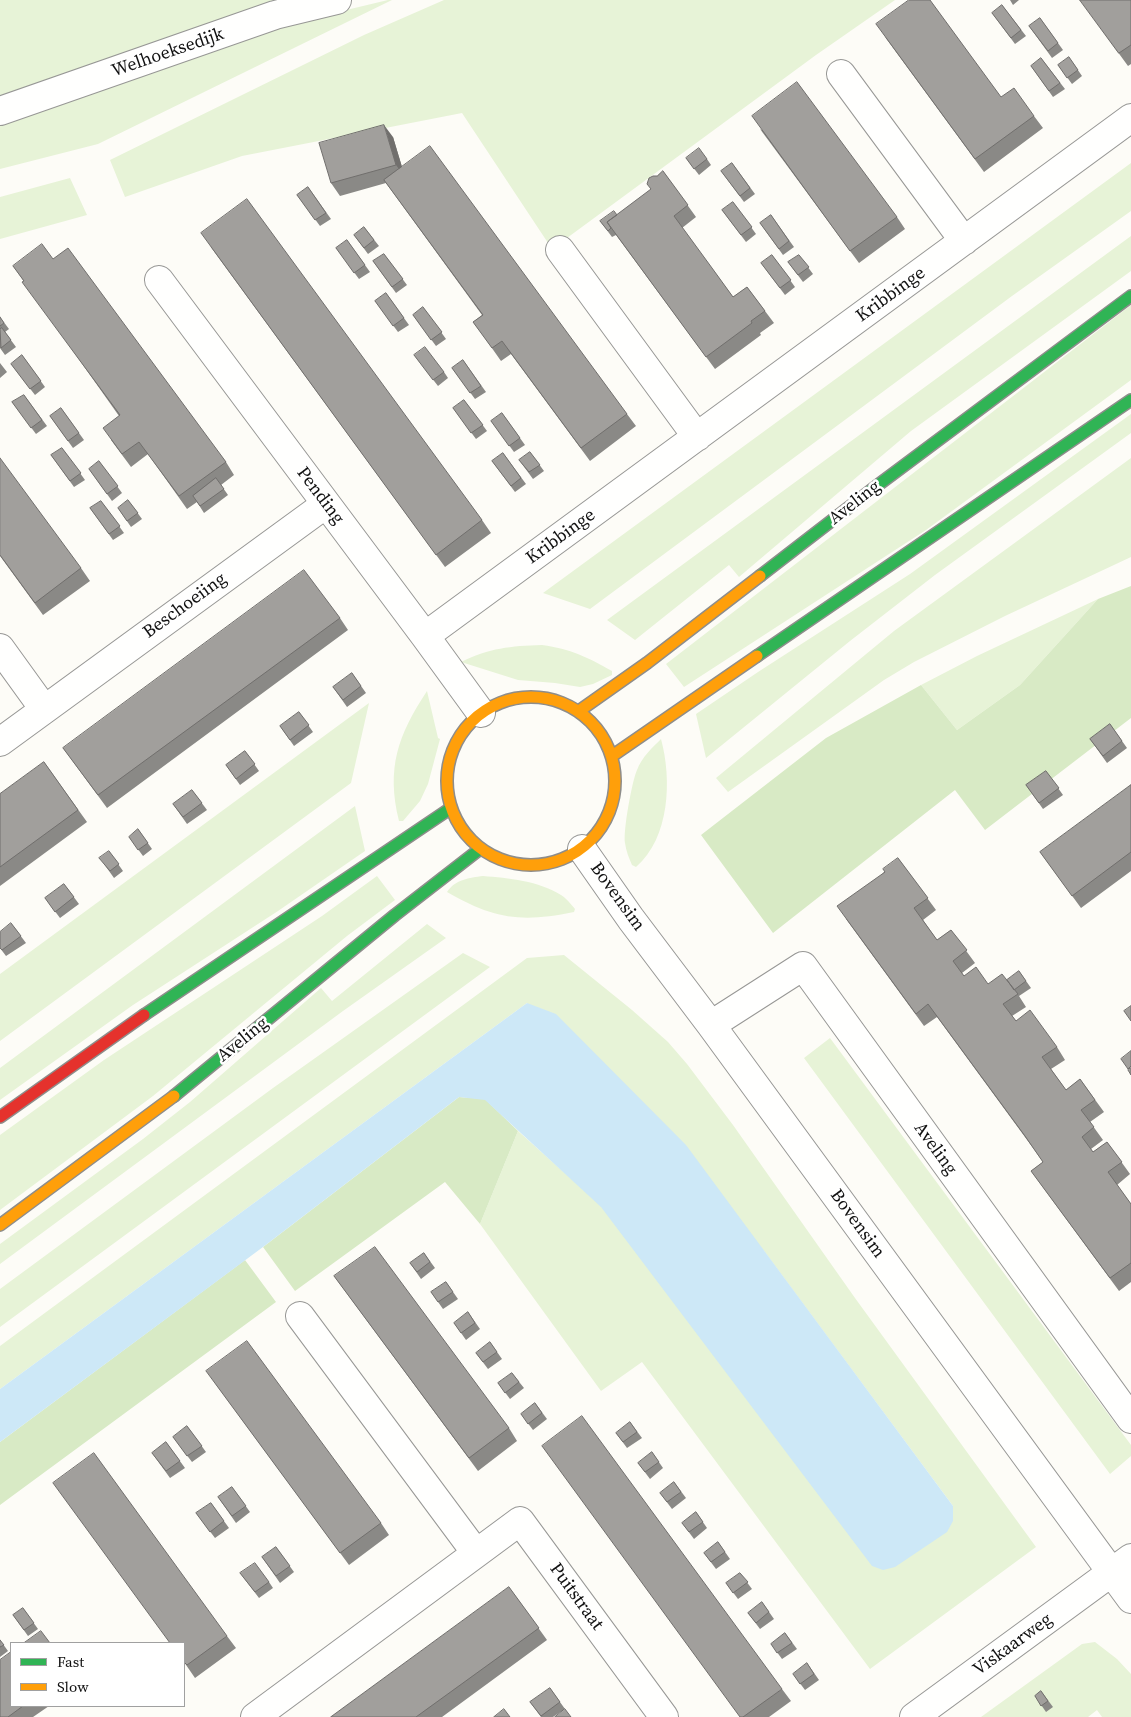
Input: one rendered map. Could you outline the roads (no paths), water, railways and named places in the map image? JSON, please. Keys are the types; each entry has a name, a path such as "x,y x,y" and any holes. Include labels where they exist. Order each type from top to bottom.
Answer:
{"main road":[{"name":"Aveling","path":"579,711 647,663 874,488 1131,296"},
{"path":"612,756 1131,400"},
{"path":"530,696 564,702 579,711 600,731 612,756 616,777 614,797 608,817 597,835 582,849 563,860 542,865 520,865 499,859 480,849 458,823 451,808 447,787 448,766 454,746 465,728 480,713 495,704 530,696"},
{"path":"0,1117 127,1026 451,808"},
{"name":"Aveling","path":"0,1225 178,1093 408,905 480,849"}],"street":[{"name":"Welhoeksedijk","path":"0,111 275,15 337,0"},
{"path":"841,74 964,241"},
{"name":"Kribbinge","path":"425,636 1131,118"},
{"path":"560,250 697,437"},
{"name":"Pending","path":"159,280 425,636 480,713"},
{"name":"Beschoeiing","path":"0,742 326,504"},
{"path":"0,648 44,709"},
{"name":"Bovensim","path":"582,849 711,1025 1121,1565 1131,1599"},
{"name":"Aveling","path":"711,1025 802,966 1131,1419"},
{"path":"300,1316 476,1553"},
{"name":"Puitstraat","path":"255,1717 520,1521 664,1717"},
{"name":"Viskaarweg","path":"914,1717 1121,1565"}],"water":[{"path":"527,1003 556,1014 686,1145 953,1506 953,1521 947,1532 895,1567 883,1570 872,1566 601,1207 485,1100 459,1097 263,1247 0,1442 0,1389"}]}
